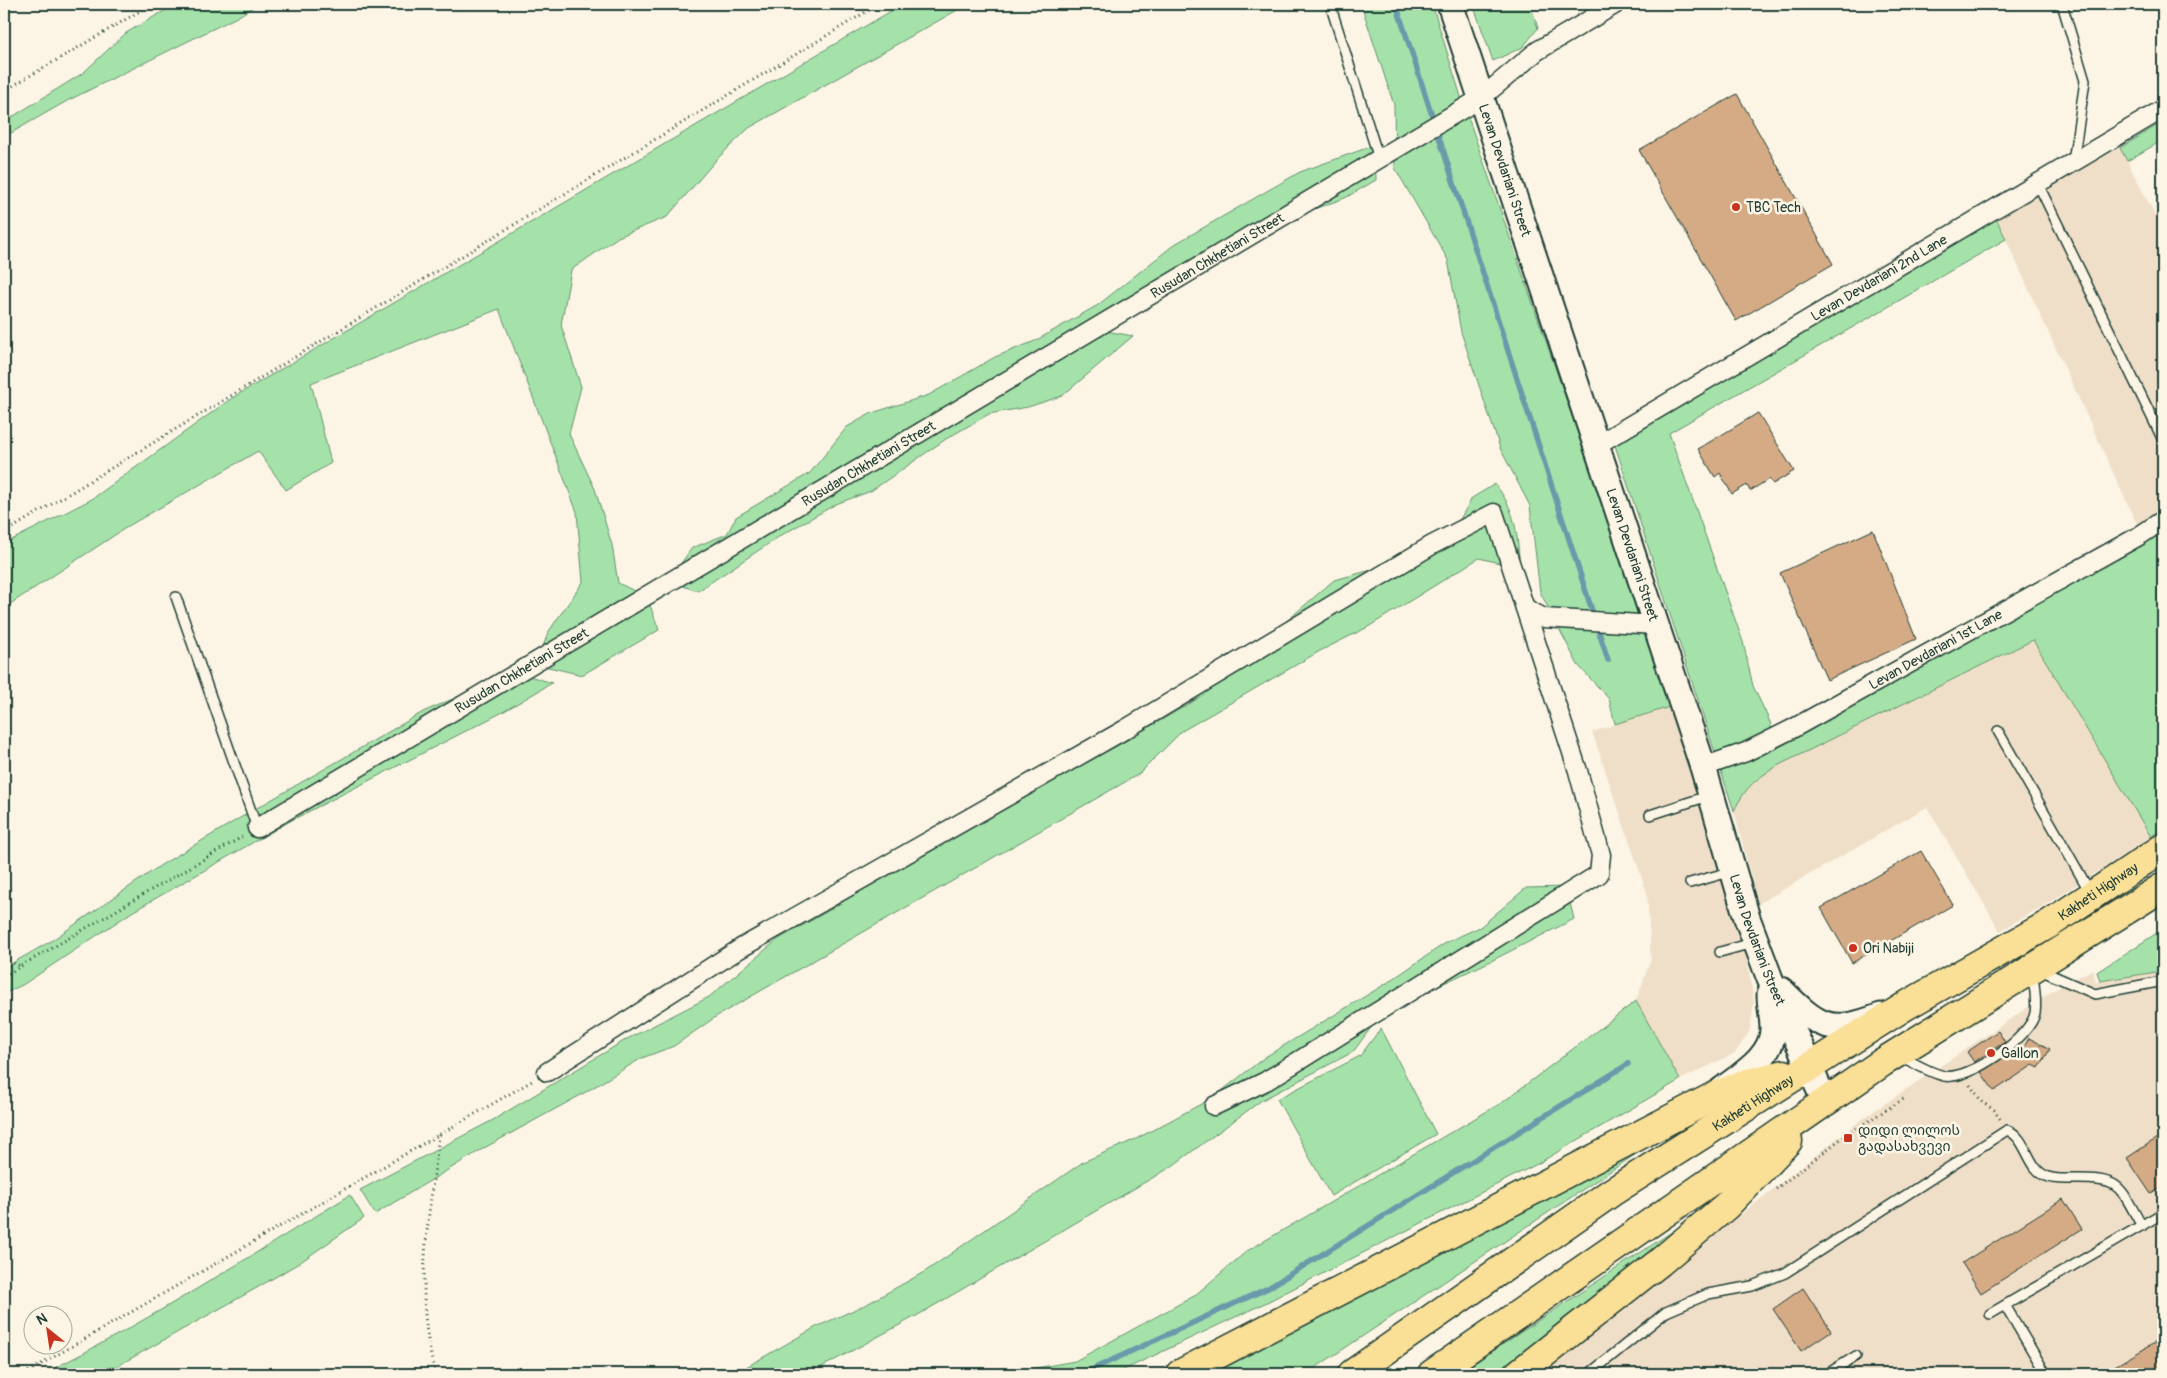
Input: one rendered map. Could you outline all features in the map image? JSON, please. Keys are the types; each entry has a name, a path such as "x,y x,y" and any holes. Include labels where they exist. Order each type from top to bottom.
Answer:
{"highway":[{"name":"Kakheti Highway","path":"1352,1374 1612,1192 1907,1005 2049,924 2091,894 2163,848"},
{"path":"1432,1374 1897,1054 2163,887"},
{"path":"1180,1374 1711,1098 1744,1084 1810,1067"},
{"path":"1518,1374 1660,1262 1726,1206 1825,1102"}],"main road":[{"name":"Levan Devdariani Street","path":"1450,4 1703,767 1756,942 1770,979 1825,1102"},
{"path":"1770,979 1805,1014 1827,1026 1861,1024 1907,1005"},
{"path":"1711,1098 1759,1060 1766,1051 1773,1031 1770,979"}],"street":[{"name":"Rusudan Chkhetiani Street","path":"257,828 1481,98 1537,51 1616,4"},
{"name":"Levan Devdariani 2nd Lane","path":"1595,446 2163,109"},
{"path":"547,1072 741,948 1124,730 1432,545 1494,513 1580,781 1601,855 1599,874 1266,1081 1214,1106"},
{"name":"Levan Devdariani 1st Lane","path":"1703,767 1746,752 1792,729 2139,536 2163,520"},
{"path":"1525,608 1544,618 1655,625"}],"lane":[{"path":"1330,4 1378,159"},
{"path":"2062,4 2085,81 2073,163"},
{"path":"2038,184 2163,440"},
{"path":"176,597 257,828"},
{"path":"1998,731 2091,894"},
{"path":"1650,815 1711,795"},
{"path":"1690,883 1733,871"},
{"path":"1720,952 1756,942"},
{"path":"1897,1054 1945,1076 1963,1074 2003,1052 2022,1033 2035,1014 2033,968 2096,994 2163,981"},
{"path":"1589,1374 1666,1312 1708,1294 1752,1286 1785,1273 2007,1130 2015,1133 2040,1172 2046,1176 2060,1179 2105,1180 2115,1184 2122,1192 2142,1226"},
{"path":"1990,1314 2163,1214"},
{"path":"2006,1305 2046,1374"},
{"path":"1826,1374 1856,1356"}],"path":[{"path":"4,91 152,4"},
{"path":"4,533 879,4"},
{"path":"4,976 257,828"},
{"path":"4,960 22,966"},
{"path":"24,1374 547,1072"},
{"path":"1963,1074 1982,1102 1994,1110 2007,1130"},
{"path":"436,1374 428,1347 424,1262 439,1134"}],"shaded area":[{"path":"2120,148 2163,230 2163,513 2139,529 1995,216"},
{"path":"2033,640 2151,837 2058,897 2000,931 1927,807 1758,904 1734,811 1743,791 1779,765"},
{"path":"1673,706 1744,940 1754,1002 1750,1031 1735,1053 1680,1080 1636,1001 1651,959 1647,893 1592,732"},
{"path":"2093,969 2096,982 2163,971 2163,1374 1537,1374 1865,1117 2049,993"}],"green space":[{"path":"176,4 258,4 237,17 67,101 4,137 4,122 83,73 126,33"},
{"path":"903,4 968,4 749,128 716,160 667,217 618,237 571,270 561,325 581,387 569,434 595,489 612,545 618,583 647,597 659,630 582,675 536,664 549,631 583,582 577,512 499,309 311,383 331,463 286,490 258,451 130,525 4,608 4,544 92,499 232,398"},
{"path":"1361,4 1432,4 1462,100 1673,706 1615,724 1609,699 1578,665 1540,592 1530,506 1500,448 1461,332 1448,260 1395,168 1394,105"},
{"path":"1473,4 1530,4 1538,28 1523,47 1493,61"},
{"path":"2163,122 2163,140 2127,161 2120,148"},
{"path":"1375,145 1376,180 1345,198 1289,218 1106,331 1133,336 1062,396 1028,407 989,414 946,439 871,491 836,504 780,536 698,591 668,581 692,548 727,534 736,517 810,473 847,427 872,413 929,395 995,357 1035,341 1098,305 1175,244 1300,172"},
{"path":"1995,216 2006,239 1669,433 1743,642 1753,686 1770,722 1776,749 2163,531 2163,828 2151,837 2033,640 1779,765 1747,789 1734,811 1614,442"},
{"path":"1495,484 1508,504 1515,524 1520,568 1479,558 1368,627 1320,651 1182,731 1139,774 717,1016 674,1046 642,1058 579,1096 486,1147 375,1214 360,1190 493,1120 627,1039 709,997 777,940 828,911 1010,797 1111,749 1194,701 1334,580 1379,568 1435,538 1459,521 1472,498"},
{"path":"510,670 552,683 501,713 292,820 132,912 24,984 4,994 4,968 51,941 161,865 423,712 482,686"},
{"path":"1566,887 1574,919 1414,997 1378,1018 1353,1052 1262,1100 1171,1167 918,1315 809,1374 734,1374 816,1327 867,1304 926,1271 1083,1162 1136,1139 1214,1097 1265,1057 1387,983 1447,942 1480,927 1526,888"},
{"path":"2163,929 2163,971 2100,981 2097,972"},
{"path":"1636,1001 1680,1080 1539,1163 1263,1304 1115,1374 1002,1374 1075,1361 1194,1296 1247,1251 1503,1102"},
{"path":"1381,1028 1436,1134 1331,1196 1277,1099 1360,1056"},
{"path":"1648,1146 1306,1374 1194,1374"},
{"path":"350,1195 364,1218 299,1263 255,1289 103,1374 43,1374 160,1310"},
{"path":"1688,1221 1494,1374 1458,1374"}],"building":[{"name":"TBC Tech","path":"1737,94 1833,264 1736,321 1639,150"},
{"path":"1758,413 1794,471 1773,484 1769,479 1750,491 1747,485 1732,494 1720,473 1715,477 1698,449"},
{"path":"1873,530 1916,639 1827,680 1780,573"},
{"path":"1921,851 1953,905 1852,963 1821,908"},
{"path":"1998,1031 2005,1042 1974,1062 1967,1052"},
{"path":"2029,1038 2050,1049 2039,1068 2033,1065 1994,1091 1981,1072 2012,1052 2017,1060"},
{"path":"2163,1134 2163,1187 2151,1194 2127,1158"},
{"path":"2063,1199 2082,1229 1981,1293 1962,1263"},
{"path":"1803,1288 1831,1331 1801,1351 1773,1309"},
{"path":"2163,1338 2163,1374 2101,1374"}],"waterway":[{"path":"1396,4 1608,660"},
{"path":"1082,1374 1268,1288 1628,1064"}],"place":[{"name":"TBC Tech","path":"1736,207"},
{"name":"Ori Nabiji","path":"1853,948"},
{"name":"Gallon","path":"1991,1053"},
{"name":"დიდი ლილოს გადასახვევი","path":"1848,1138"}]}
